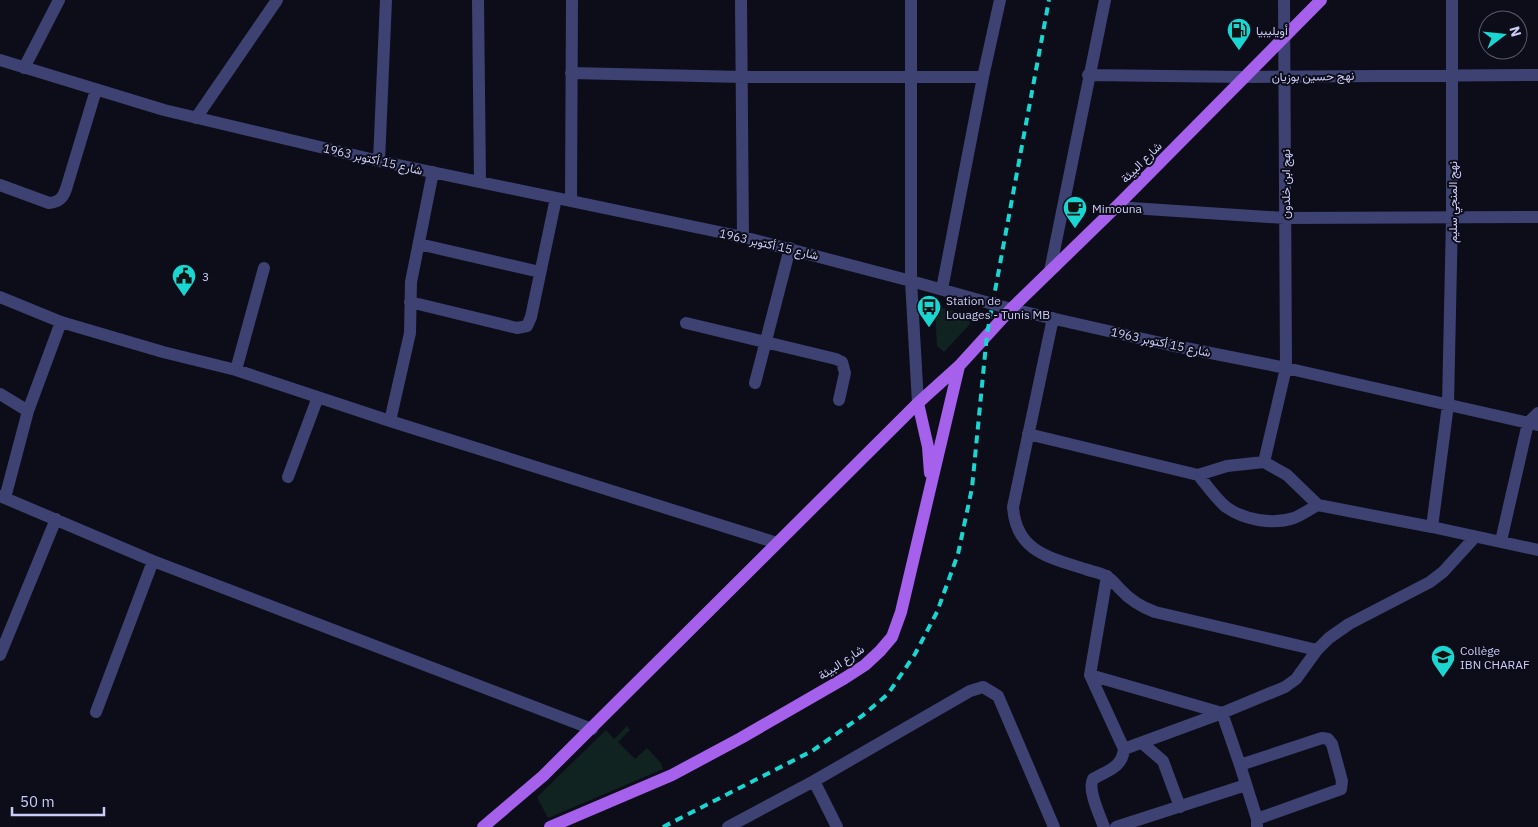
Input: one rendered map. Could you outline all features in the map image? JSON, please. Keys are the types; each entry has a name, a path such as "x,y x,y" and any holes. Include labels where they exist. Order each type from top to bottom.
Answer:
{"main road":[{"name":"شارع البيئة","path":"483,827 522,796 592,729 918,403 959,366 1011,309 1321,0"},
{"name":"شارع البيئة","path":"550,827 672,775 741,738 845,678 870,660 892,637 901,612 959,366"},
{"path":"918,403 928,447 931,484"}],"street":[{"path":"24,68 58,0"},
{"path":"196,118 277,0"},
{"path":"379,161 386,0"},
{"path":"478,0 480,182"},
{"path":"571,201 572,0"},
{"path":"741,0 743,237"},
{"path":"911,0 911,280 918,403"},
{"path":"942,289 983,77 1000,0"},
{"path":"1050,271 1104,0"},
{"name":"نهج ابن خلدون","path":"1264,462 1286,368 1284,0"},
{"name":"نهج المنجي سليم","path":"1432,527 1448,405 1452,217 1452,0"},
{"name":"شارع 15 أكتوبر 1963","path":"0,60 96,90 196,118 379,161 743,237 911,280 1011,309 1170,345 1286,368 1533,424"},
{"path":"571,72 742,77 983,77"},
{"name":"نهج حسين بوزيان","path":"1088,76 1244,78 1284,76 1538,76"},
{"path":"0,185 49,203 60,199 66,189 96,90"},
{"path":"390,421 410,333 410,282 433,172"},
{"path":"410,302 521,329 527,326 531,317 556,198"},
{"path":"1116,206 1285,218 1538,217"},
{"path":"419,244 540,272"},
{"path":"754,383 790,248"},
{"path":"236,370 264,268"},
{"path":"0,297 61,322 136,345 236,370 390,421 777,543"},
{"path":"1053,318 1013,507 1014,519 1019,533 1030,547 1044,555 1107,576 1131,599 1144,608 1155,612 1317,650"},
{"path":"61,322 28,411 2,497 153,561 592,729"},
{"path":"686,323 842,362 846,373 839,400"},
{"path":"0,394 28,411"},
{"path":"288,477 318,397"},
{"path":"1501,541 1533,424 1538,413"},
{"path":"1028,434 1198,474 1227,466 1264,462 1287,475 1318,505 1538,550"},
{"path":"1198,474 1227,508 1244,516 1263,521 1293,518 1318,505"},
{"path":"0,655 56,519"},
{"path":"1124,748 1142,743 1267,695 1296,679 1317,650 1329,638 1349,624 1430,582 1443,572 1475,537"},
{"path":"96,712 153,561"},
{"path":"1104,827 1090,783 1092,779 1118,764 1123,757 1124,748 1090,675 1107,576"},
{"path":"1090,675 1222,713"},
{"path":"728,827 814,781 970,691 983,687 998,696 1054,827"},
{"path":"1222,713 1257,823 1341,789 1342,781 1332,744 1328,739 1322,738 1240,765"},
{"path":"1142,743 1163,761 1180,806"},
{"path":"814,781 838,827"},
{"path":"1116,827 1246,785"}],"green space":[{"path":"940,307 968,315 970,324 944,352 937,346 935,311"},
{"path":"627,726 630,730 618,742 635,759 647,748 661,763 663,769 548,818 537,797 606,730 614,739"}],"railway":[{"path":"663,827 812,751 862,716 888,694 915,654 937,612 958,554 972,488 987,334 1049,0"}],"place":[{"name":"أويليبيا","path":"1239,51"},
{"name":"Mimouna","path":"1075,229"},
{"name":"3","path":"184,297"},
{"name":"Station de Louages - Tunis MB","path":"929,328"},
{"name":"Collège IBN CHARAF","path":"1443,678"}]}
